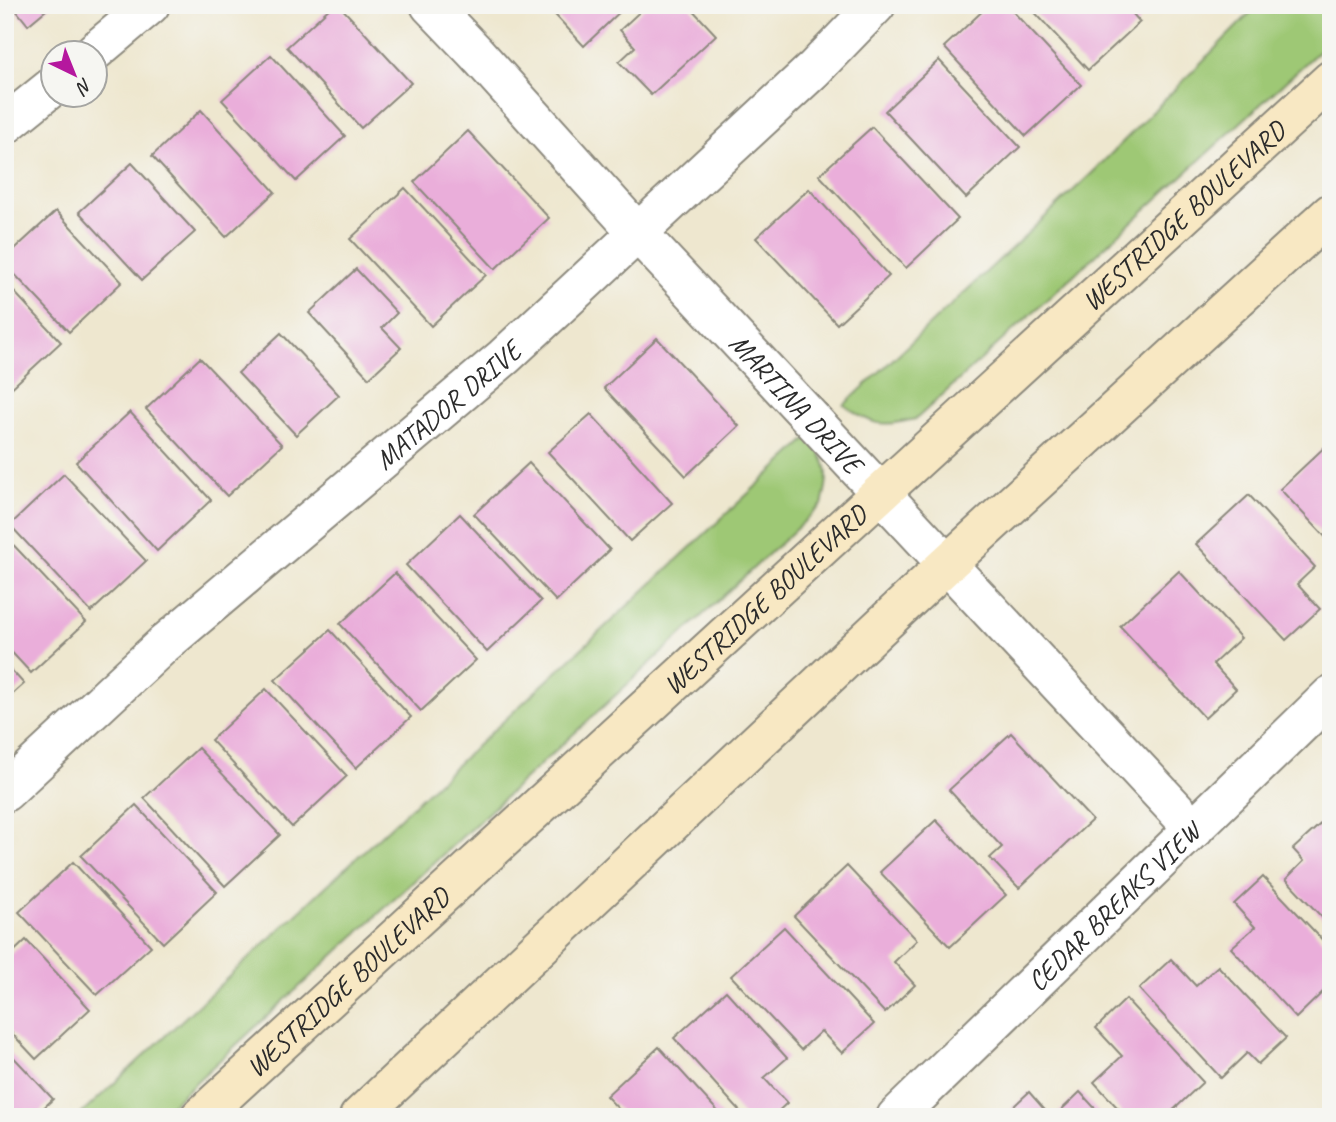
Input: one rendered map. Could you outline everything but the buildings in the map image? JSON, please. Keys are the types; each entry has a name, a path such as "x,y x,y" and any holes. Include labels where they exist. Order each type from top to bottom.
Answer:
{"main road":[{"name":"WESTRIDGE BOULEVARD","path":"200,1117 1331,80"},
{"path":"359,1117 947,564 1331,213"}],"street":[{"path":"108,40 150,5"},
{"name":"MARTINA DRIVE","path":"430,5 638,233 1194,829"},
{"name":"MATADOR DRIVE","path":"5,792 163,645 504,357 814,69 876,5"},
{"path":"5,125 38,98"},
{"name":"CEDAR BREAKS VIEW","path":"896,1117 1331,695"}],"green space":[{"path":"1258,5 1331,5 1331,40 916,419 877,423 844,405 1092,173"},
{"path":"809,437 821,455 826,469 822,505 158,1117 78,1117"}]}
